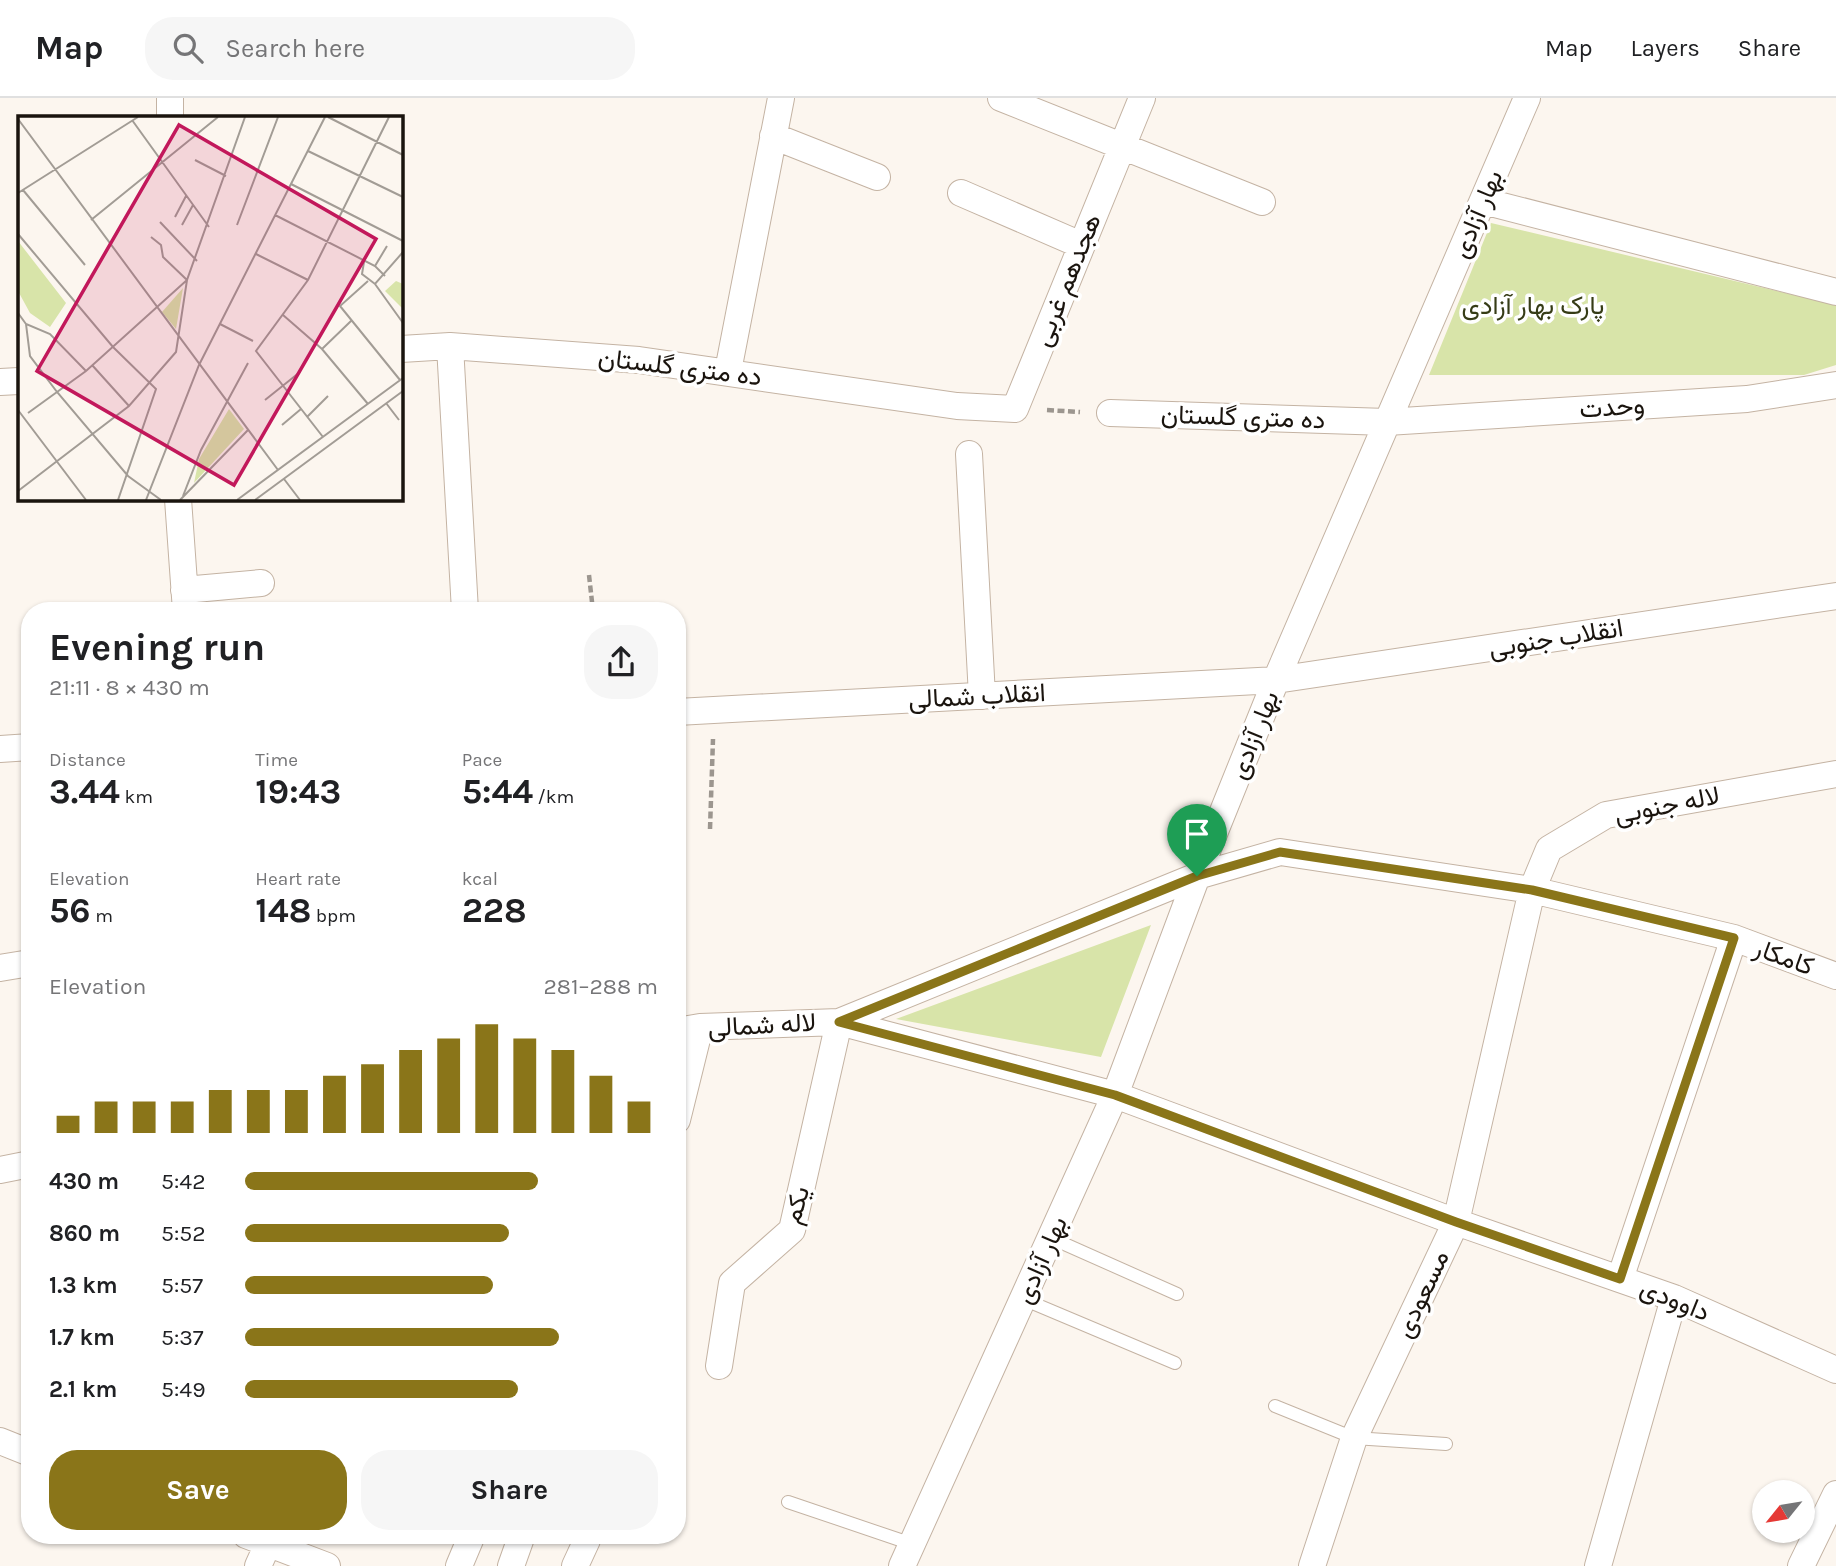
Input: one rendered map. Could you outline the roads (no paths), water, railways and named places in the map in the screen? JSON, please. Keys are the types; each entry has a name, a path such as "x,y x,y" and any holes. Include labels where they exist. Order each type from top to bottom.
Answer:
{"street":[{"path":"170,98 170,116"},
{"path":"728,371 781,98"},
{"path":"1001,98 1262,202"},
{"name":"هجدهم غربی","path":"957,406 1015,409 1142,98"},
{"name":"بهار آزادی","path":"907,1555 1115,1095 1197,876 1276,680 1527,98"},
{"path":"774,136 877,177"},
{"path":"961,193 1081,245"},
{"path":"1483,201 1836,292"},
{"path":"450,346 464,602"},
{"name":"ده متری گلستان","path":"402,349 450,346 639,360 957,406"},
{"path":"0,383 18,381"},
{"name":"وحدت","path":"1387,422 1747,399 1836,385"},
{"name":"ده متری گلستان","path":"1110,413 1387,422"},
{"path":"970,454 982,696"},
{"path":"177,500 185,601 261,583"},
{"name":"انقلاب جنوبی","path":"1276,680 1836,596"},
{"name":"انقلاب شمالی","path":"686,712 1276,680"},
{"path":"0,749 21,748"},
{"name":"لاله جنوبی","path":"1532,890 1549,849 1606,815 1836,774"},
{"name":"کامکار","path":"1197,876 1280,852 1532,890 1734,938 1836,976"},
{"name":"لاله شمالی","path":"689,1029 839,1022 1197,876"},
{"name":"مسعودی","path":"1312,1566 1354,1438 1456,1222 1532,890"},
{"path":"1620,1279 1734,938"},
{"path":"0,968 21,964"},
{"name":"داوودی","path":"839,1022 1115,1095 1456,1222 1674,1298 1836,1370"},
{"name":"یکم","path":"719,1366 732,1283 792,1230 839,1022"},
{"path":"686,1052 689,1029"},
{"path":"0,1170 21,1166"},
{"path":"1598,1566 1674,1298"},
{"path":"0,1441 21,1449"},
{"path":"1801,1566 1836,1494"},
{"path":"459,1566 468,1544"},
{"path":"510,1566 519,1544"},
{"path":"575,1566 585,1544"},
{"path":"261,1545 327,1566"}],"lane":[{"path":"1051,1238 1177,1294"},
{"path":"1023,1300 1175,1363"},
{"path":"1275,1406 1354,1438 1447,1444"},
{"path":"788,1502 907,1555"}],"park label":[{"name":"پارک بهار آزادی","path":"1533,305"}]}
